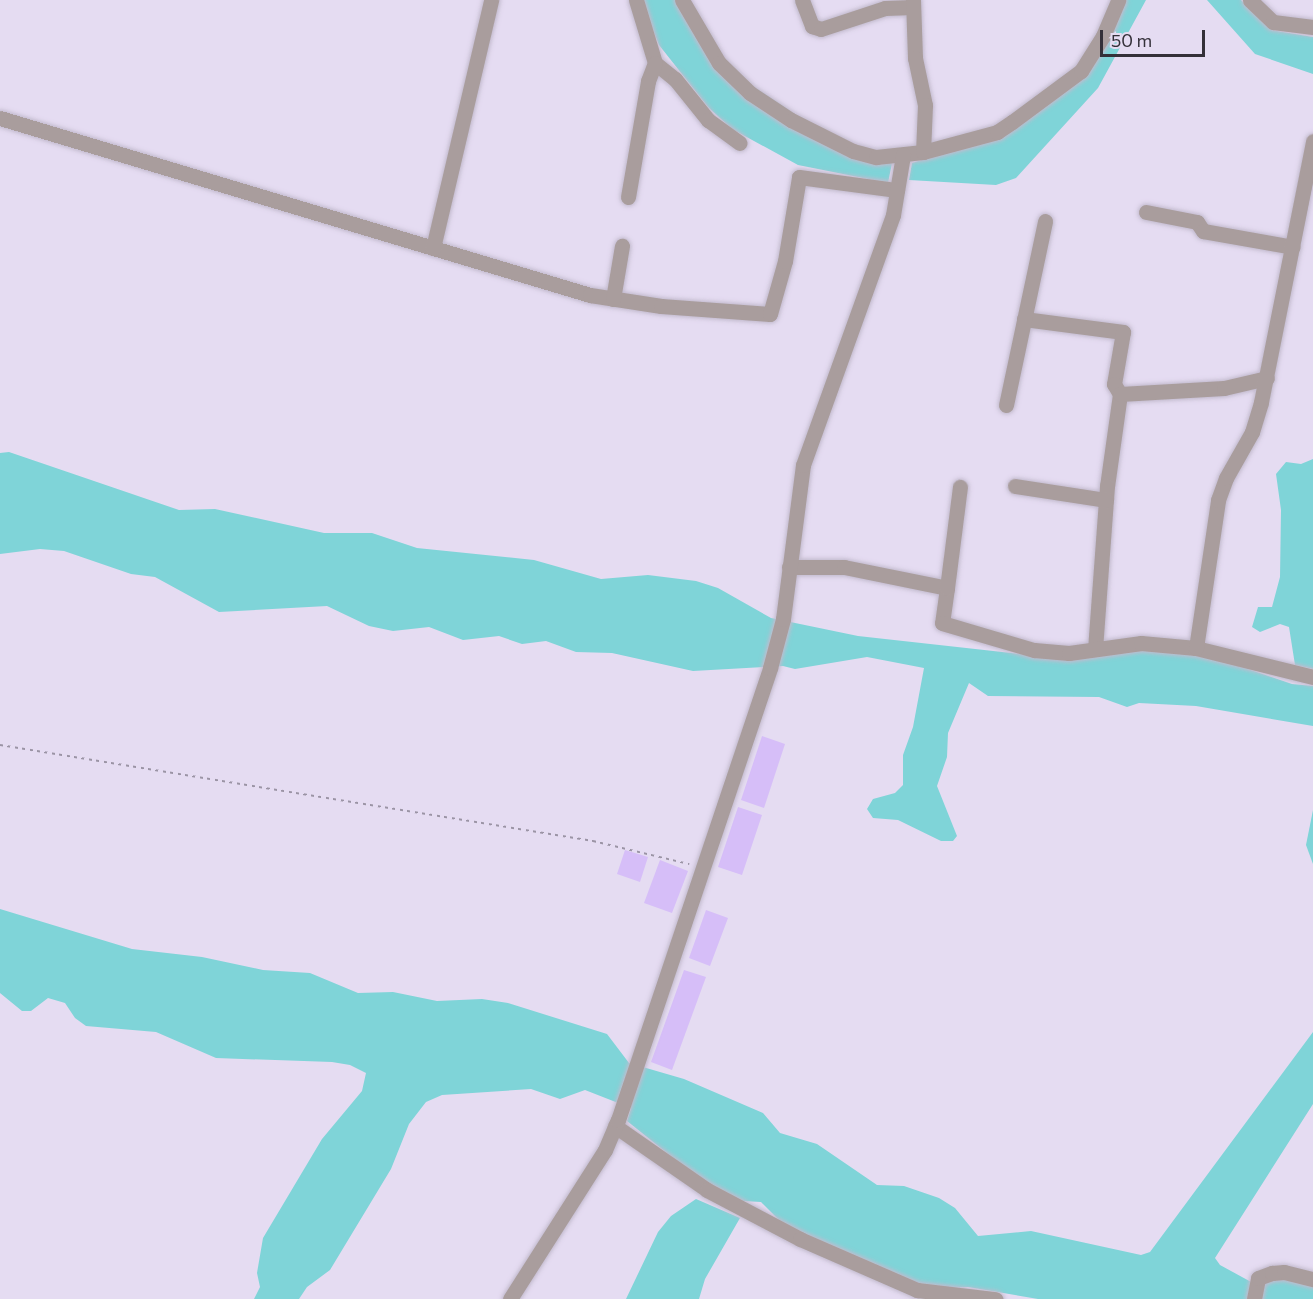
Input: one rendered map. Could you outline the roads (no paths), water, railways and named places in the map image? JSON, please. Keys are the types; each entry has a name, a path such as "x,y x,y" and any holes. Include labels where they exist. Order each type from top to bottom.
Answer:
{"street":[{"path":"433,248 491,0"},
{"path":"636,0 656,63 675,79 708,120 740,143"},
{"path":"682,0 719,63 754,96 853,151 876,157 924,152 997,132 1077,75 1103,36 1118,0"},
{"path":"802,0 812,26 821,29 885,8 913,3 915,58 925,105 924,152"},
{"path":"1250,0 1273,22 1313,27"},
{"path":"628,197 648,81 656,63"},
{"path":"0,118 433,248 613,299 770,314 785,261 799,177 897,190"},
{"path":"1196,648 1220,492 1252,432 1266,378 1313,141"},
{"path":"510,1299 605,1150 647,1033 770,668 783,619 803,465 893,215 903,155"},
{"path":"1146,212 1197,222 1203,231 1293,247"},
{"path":"1006,405 1045,221"},
{"path":"613,299 622,246"},
{"path":"1024,319 1123,332 1114,384 1120,394 1106,500 1095,649"},
{"path":"1120,394 1224,388 1266,378"},
{"path":"1015,486 1106,500"},
{"path":"960,487 942,623 1034,650 1069,653 1141,643 1196,648 1313,677"},
{"path":"789,567 844,567 947,588"},
{"path":"616,1123 707,1190 800,1239 917,1290 994,1299"},
{"path":"1254,1299 1258,1278 1272,1273 1284,1272 1313,1279"}]}
